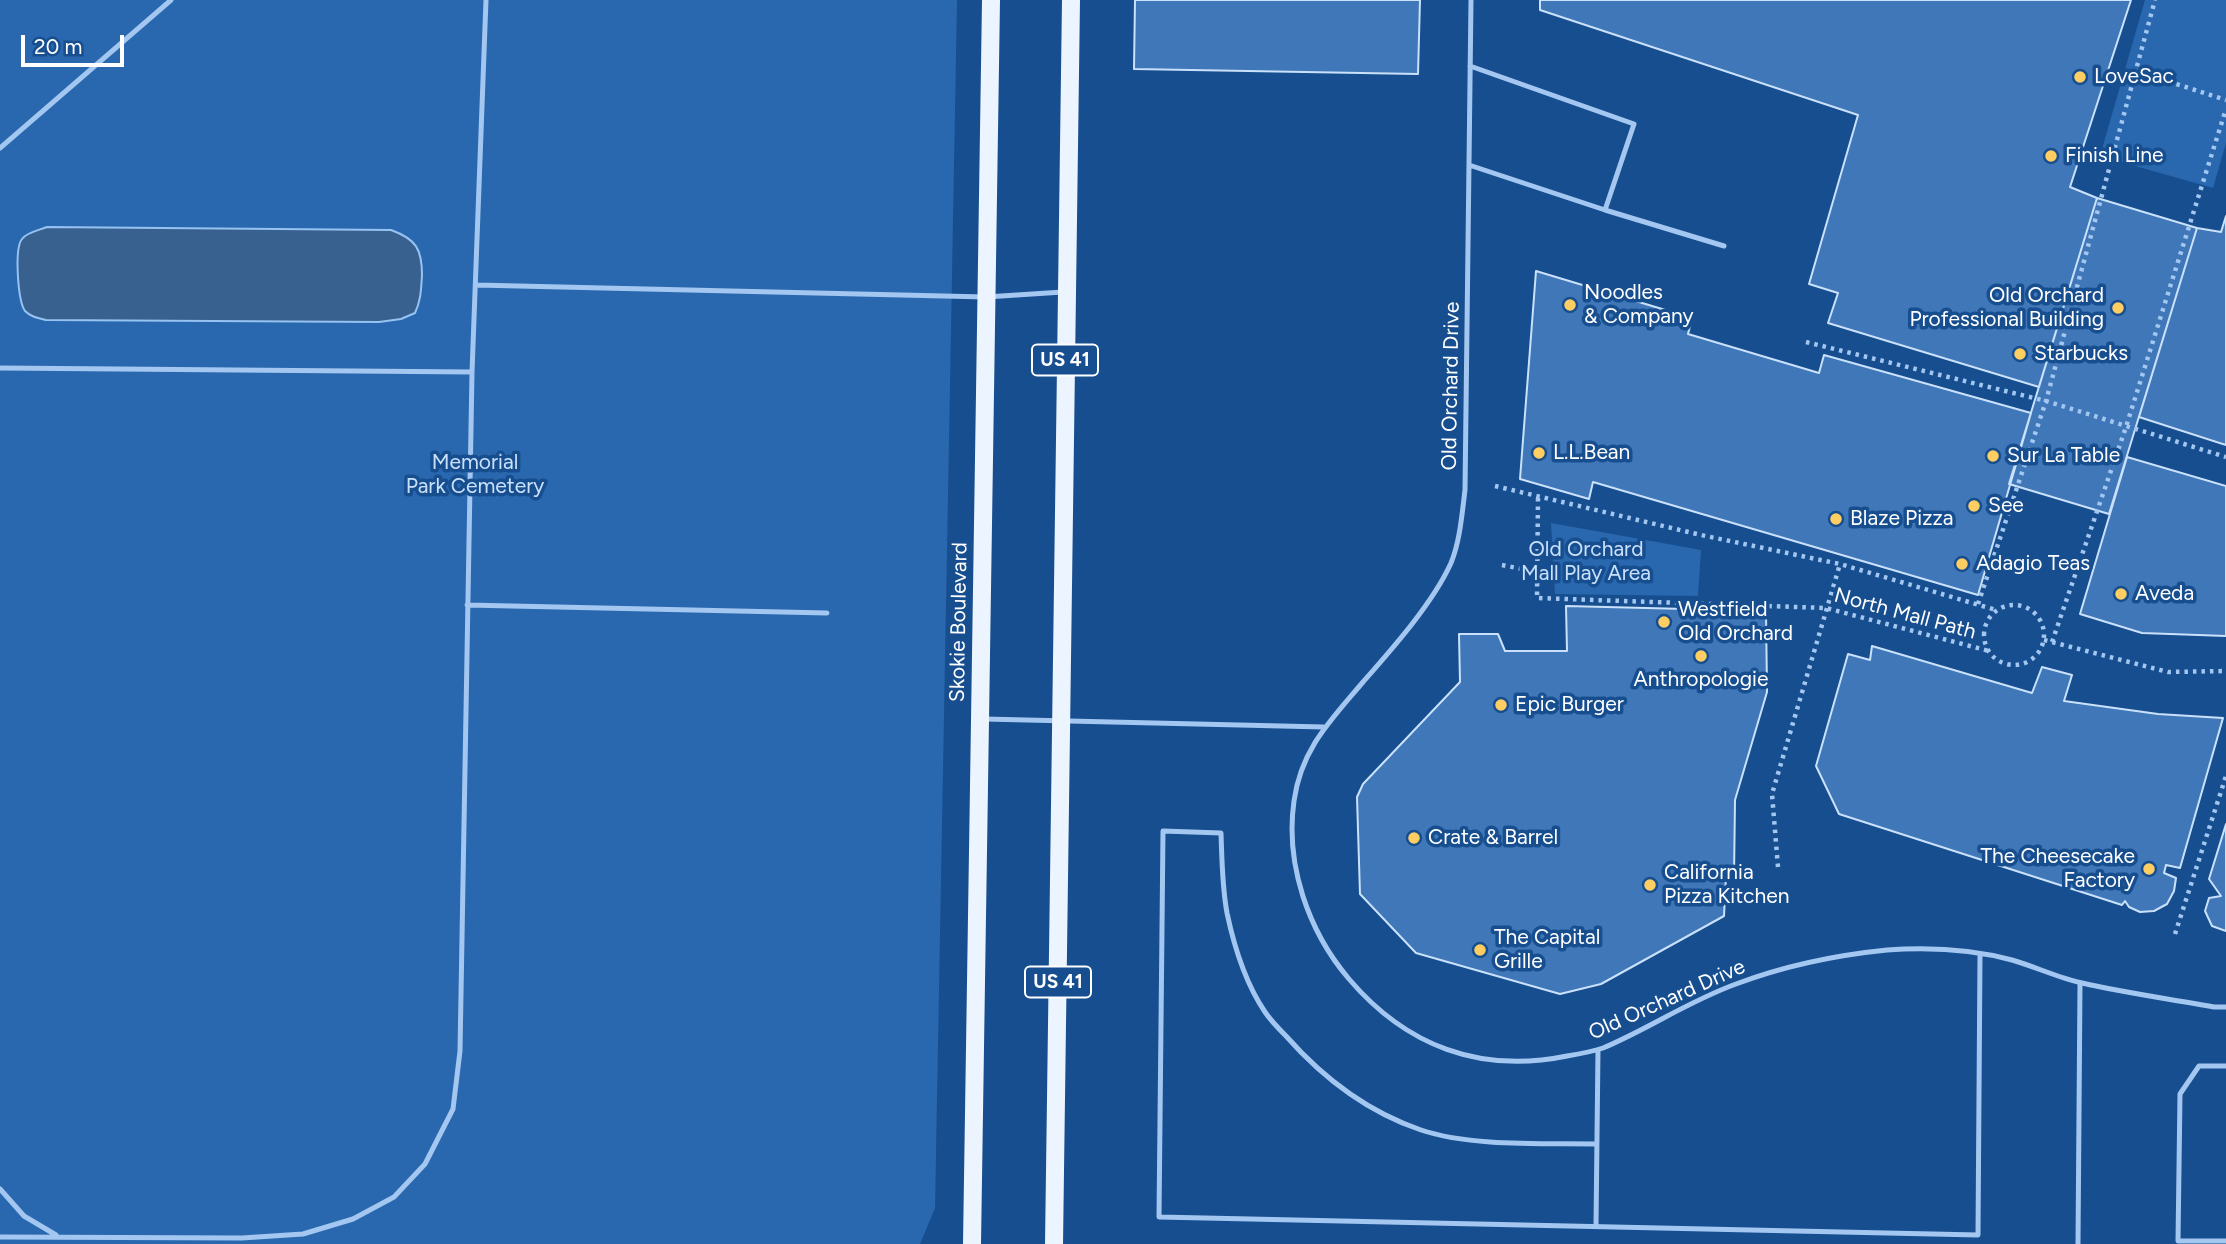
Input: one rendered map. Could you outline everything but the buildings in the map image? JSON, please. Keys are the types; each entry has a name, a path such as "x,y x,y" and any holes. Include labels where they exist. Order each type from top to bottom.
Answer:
{"main road":[{"name":"Skokie Boulevard","path":"972,1244 991,0"},
{"name":"US 41","path":"1054,1244 1070,0"}],"lane":[{"path":"0,148 171,0"},
{"path":"0,1237 242,1238 303,1234 353,1219 394,1197 425,1164 453,1109 460,1051 472,372 485,0"},
{"name":"Old Orchard Drive","path":"1471,0 1465,490 1452,561 1404,633 1324,727 1303,762 1294,801 1292,837 1297,875 1307,911 1344,974 1367,1001 1398,1026 1428,1043 1468,1057 1507,1062 1551,1060 1598,1050 1738,983 1835,957 1887,950 1935,947 1980,954 2011,960 2080,983 2226,1007"},
{"path":"1471,66 1634,124 1605,210"},
{"path":"1469,165 1724,246"},
{"path":"476,285 986,297 1066,291"},
{"path":"0,368 472,372"},
{"path":"467,605 827,613"},
{"path":"981,719 1324,727"},
{"path":"1596,1144 1514,1143 1463,1138 1421,1130 1346,1093 1315,1068 1265,1013 1247,978 1228,914 1221,833 1163,831 1159,1217 1978,1235 1980,954"},
{"path":"2078,1244 2080,983"},
{"path":"1596,1226 1598,1050"},
{"path":"2226,1066 2199,1066 2179,1094 2178,1241 2226,1241"},
{"path":"0,1189 24,1216 59,1237"}],"path":[{"path":"1978,604 2046,401 2155,0"},
{"path":"2136,71 2226,100"},
{"path":"2052,642 2126,427 2226,109"},
{"path":"1807,342 2046,401 2226,457"},
{"path":"1495,486 1701,535 1840,564 1996,610 2015,604 2026,606 2041,620 2044,640 2034,657 2017,665 1998,660 1989,652 1983,636 1985,626 1996,610"},
{"name":"North Mall Path","path":"1538,498 1537,598 1826,608 1989,652"},
{"path":"1779,867 1772,794 1840,564"},
{"path":"1502,565 1537,572"},
{"path":"2044,640 2168,672 2226,671"},
{"path":"2175,934 2226,776"}],"green space":[{"name":"Memorial Park Cemetery","path":"0,0 957,0 935,1208 920,1244 0,1244"},
{"path":"2145,0 2226,0 2226,143 2213,188 2100,156"},
{"name":"Old Orchard Mall Play Area","path":"1551,523 1701,550 1698,596 1555,594"}],"shaded area":[{"path":"47,227 391,230 412,241 419,252 422,275 420,299 415,313 401,319 379,322 46,320 25,311 20,297 18,253 24,237"}],"place":[{"name":"LoveSac","path":"2080,77"},
{"name":"Finish Line","path":"2051,156"},
{"name":"Noodles & Company","path":"1570,305"},
{"name":"Old Orchard Professional Building","path":"2118,308"},
{"name":"Starbucks","path":"2020,354"},
{"name":"L.L.Bean","path":"1539,453"},
{"name":"Sur La Table","path":"1993,456"},
{"name":"See","path":"1974,506"},
{"name":"Blaze Pizza","path":"1836,519"},
{"name":"Adagio Teas","path":"1962,564"},
{"name":"Aveda","path":"2121,594"},
{"name":"Westfield Old Orchard","path":"1664,622"},
{"name":"Anthropologie","path":"1701,656"},
{"name":"Epic Burger","path":"1501,705"},
{"name":"Crate & Barrel","path":"1414,838"},
{"name":"The Cheesecake Factory","path":"2149,869"},
{"name":"California Pizza Kitchen","path":"1650,885"},
{"name":"The Capital Grille","path":"1480,950"}]}
